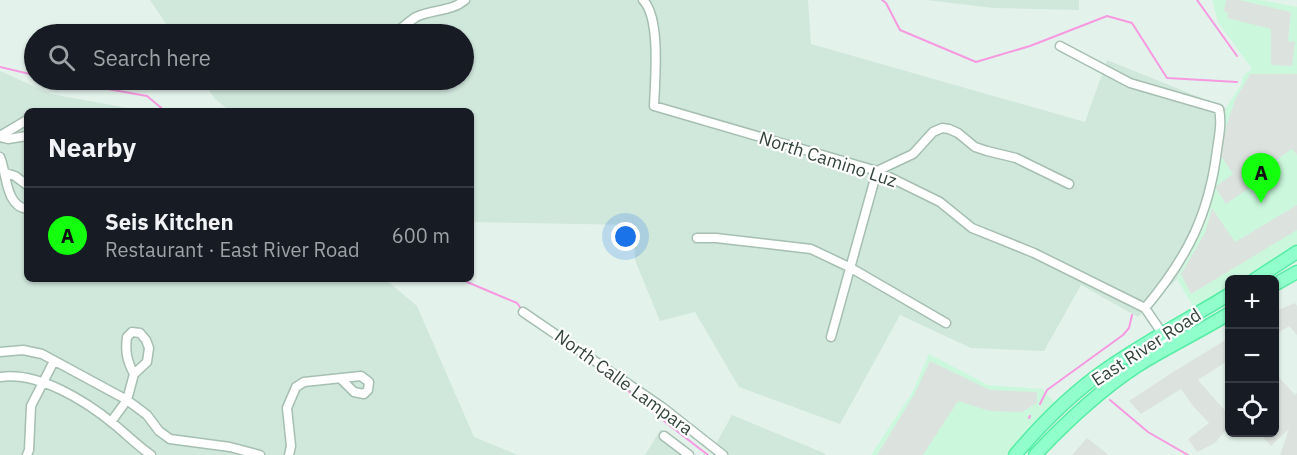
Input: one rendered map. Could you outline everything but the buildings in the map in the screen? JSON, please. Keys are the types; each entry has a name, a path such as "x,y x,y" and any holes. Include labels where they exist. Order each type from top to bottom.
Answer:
{"main road":[{"path":"1260,275 1297,252"},
{"path":"1279,283 1297,272"},
{"name":"East River Road","path":"1014,455 1040,426 1106,369 1225,297"},
{"name":"East River Road","path":"1035,455 1107,387 1169,347 1225,316"}],"street":[{"path":"407,24 417,17 437,10 456,8 465,0"},
{"name":"North Camino Luz","path":"643,0 652,13 655,34 654,106 877,171 940,202 972,228 1034,254 1145,308 1169,347"},
{"path":"1060,46 1130,83 1218,109 1221,120 1207,204 1196,231 1168,280 1145,308"},
{"path":"0,136 24,122"},
{"path":"831,337 877,171 913,154 933,132 942,128 950,129 981,149 1016,158 1069,184"},
{"path":"0,136 8,139 24,136"},
{"path":"0,157 12,199 19,207 24,208"},
{"path":"6,173 24,183"},
{"path":"697,238 716,238 811,249 851,268 946,323"},
{"name":"North Calle Lampara","path":"523,312 662,407 723,455"},
{"path":"111,422 127,400 134,374 147,362 149,348 146,340 140,333 132,332 127,337 125,351 128,364 134,374"},
{"path":"0,352 23,350 42,354 127,400 147,415 159,431 170,439 230,447 260,455"},
{"path":"30,453 32,406 54,361"},
{"path":"0,377 11,375 28,377 67,392 111,422 151,455"},
{"path":"289,455 291,446 287,408 296,387 304,382 340,379"},
{"name":"North Calle Lampara","path":"664,436 689,455"},
{"path":"206,455 210,445"}],"shaded area":[{"path":"150,0 808,0 811,44 1085,122 1107,60 1226,108 1212,198 1205,223 1177,279 1138,317 1081,285 1044,351 971,348 900,315 840,424 739,387 695,312 660,321 635,260 634,225 474,222 474,108 226,108 215,99 209,90 474,90 474,24 166,24"},
{"path":"927,0 1079,0 1079,10 993,8"},
{"path":"1212,0 1261,0 1297,7 1297,247 1248,275 1225,275 1225,289 1194,308 1177,279 1206,223 1226,108 1242,83 1243,76 1252,69 1218,22"},
{"path":"1226,0 1239,0 1291,12 1288,41 1295,42 1292,66 1271,65 1271,29 1227,18 1228,13 1224,11"},
{"path":"0,71 24,82 24,90 42,90 51,94 128,108 24,108 24,282 389,282 417,306 474,437 518,455 0,455"},
{"path":"1250,74 1297,74 1297,155 1292,149 1261,171 1265,177 1226,204 1215,187 1233,174 1221,156 1226,127 1235,100"},
{"path":"1297,205 1297,230 1191,294 1181,274 1205,233 1212,208 1235,242"},
{"path":"1295,303 1297,306 1297,335 1289,326 1279,332 1279,309"},
{"path":"1225,340 1225,363 1198,380 1225,410 1225,431 1215,443 1197,452 1188,439 1209,423 1181,389 1141,414 1129,401"},
{"path":"929,354 988,385 1042,389 1055,403 1024,433 1006,455 871,455 912,393"},
{"path":"930,361 990,390 1037,392 1037,403 1022,412 989,411 958,401 923,455 877,455 915,393"},
{"path":"1279,377 1295,395 1297,393 1297,455 1280,455 1289,429 1271,446 1263,437 1279,437"},
{"path":"732,415 826,455 718,455 712,451"},
{"path":"661,429 694,455 645,455"},
{"path":"1087,438 1109,455 1072,455"}],"waterway":[{"path":"882,0 886,3 900,30 976,62 1030,46 1107,16 1132,23 1167,78 1237,82"},
{"path":"1197,0 1237,56"},
{"path":"0,67 24,73"},
{"path":"113,90 147,96 161,108"},
{"path":"467,282 517,303 522,310"},
{"path":"1040,404 1047,390 1123,335 1129,328 1132,315"},
{"path":"615,380 708,455"},
{"path":"1110,400 1148,432 1188,455"}],"place":[{"name":"Seis Kitchen","path":"1261,203"}]}
